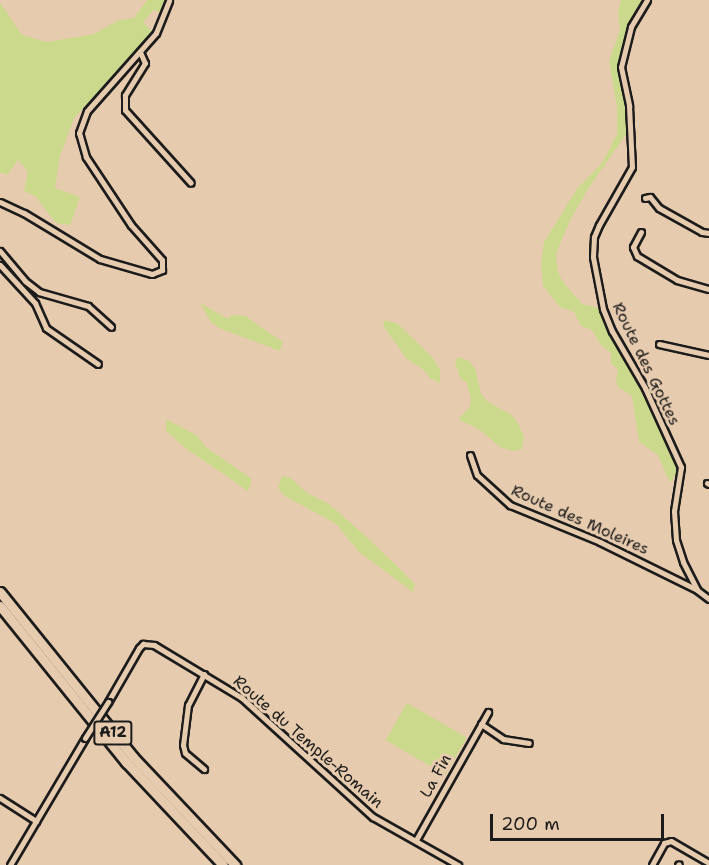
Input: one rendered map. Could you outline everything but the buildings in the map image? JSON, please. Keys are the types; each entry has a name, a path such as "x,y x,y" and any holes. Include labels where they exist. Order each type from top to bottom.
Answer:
{"highway":[{"name":"A12","path":"0,592 133,757 235,865"},
{"name":"A12","path":"0,606 126,762 223,865"}],"street":[{"path":"0,202 24,213 100,259 145,272 160,273 164,265 162,260 131,225 86,157 80,138 80,124 85,113 159,28 169,0"},
{"name":"Route des Gottes","path":"647,0 631,27 621,67 630,116 632,167 599,225 594,237 593,257 603,309 612,331 645,388 681,467 674,511 676,540 683,562 697,590 709,599"},
{"path":"140,52 145,63 125,95 125,110 191,183"},
{"path":"645,198 651,197 659,208 702,232 709,232"},
{"path":"641,232 633,247 637,256 677,280 709,289"},
{"path":"0,251 25,281 39,292 88,306 111,327"},
{"path":"0,265 35,303 46,328 98,364"},
{"path":"658,344 709,355"},
{"name":"Route des Moleires","path":"470,455 477,475 510,505 600,542 697,590"},
{"name":"Route du Temple-Romain","path":"36,821 143,644 154,645 242,698 373,817 458,865"},
{"path":"204,674 188,705 183,745 185,753 204,769"},
{"name":"La Fin","path":"416,840 488,712"},
{"path":"481,724 503,739 529,743"},
{"path":"0,798 36,821 10,865"},
{"path":"652,865 664,843 671,841 709,863"}],"green space":[{"path":"147,0 166,0 162,13 154,10 143,22 153,32 74,118 60,156 55,188 80,197 70,225 56,223 35,196 24,191 28,172 18,160 7,175 0,172 0,3 22,35 47,42 94,34 119,20 134,18"},
{"path":"621,0 647,0 631,27 621,67 631,127 588,189 570,220 556,254 558,273 567,287 582,304 603,309 644,386 681,466 670,483 658,455 639,442 632,396 618,387 616,380 618,370 611,363 611,353 601,345 592,330 581,326 574,312 560,307 543,286 541,264 544,242 577,189 603,162 617,134 617,108 609,61 620,30 618,13"},
{"path":"200,303 228,319 232,315 245,316 283,342 280,351 221,329 211,322"},
{"path":"385,320 398,324 433,358 440,370 440,383 430,378 425,371 407,359 383,326"},
{"path":"458,357 469,361 475,368 481,394 488,402 512,415 517,422 524,437 522,449 513,451 500,447 480,430 458,419 470,407 471,399 467,383 461,379 455,363"},
{"path":"166,419 196,435 207,448 252,480 248,491 188,450 166,431"},
{"path":"282,476 291,478 307,493 329,504 370,540 415,584 413,592 359,552 336,524 285,496 278,488"},
{"path":"407,703 467,738 445,775 386,740"}]}
